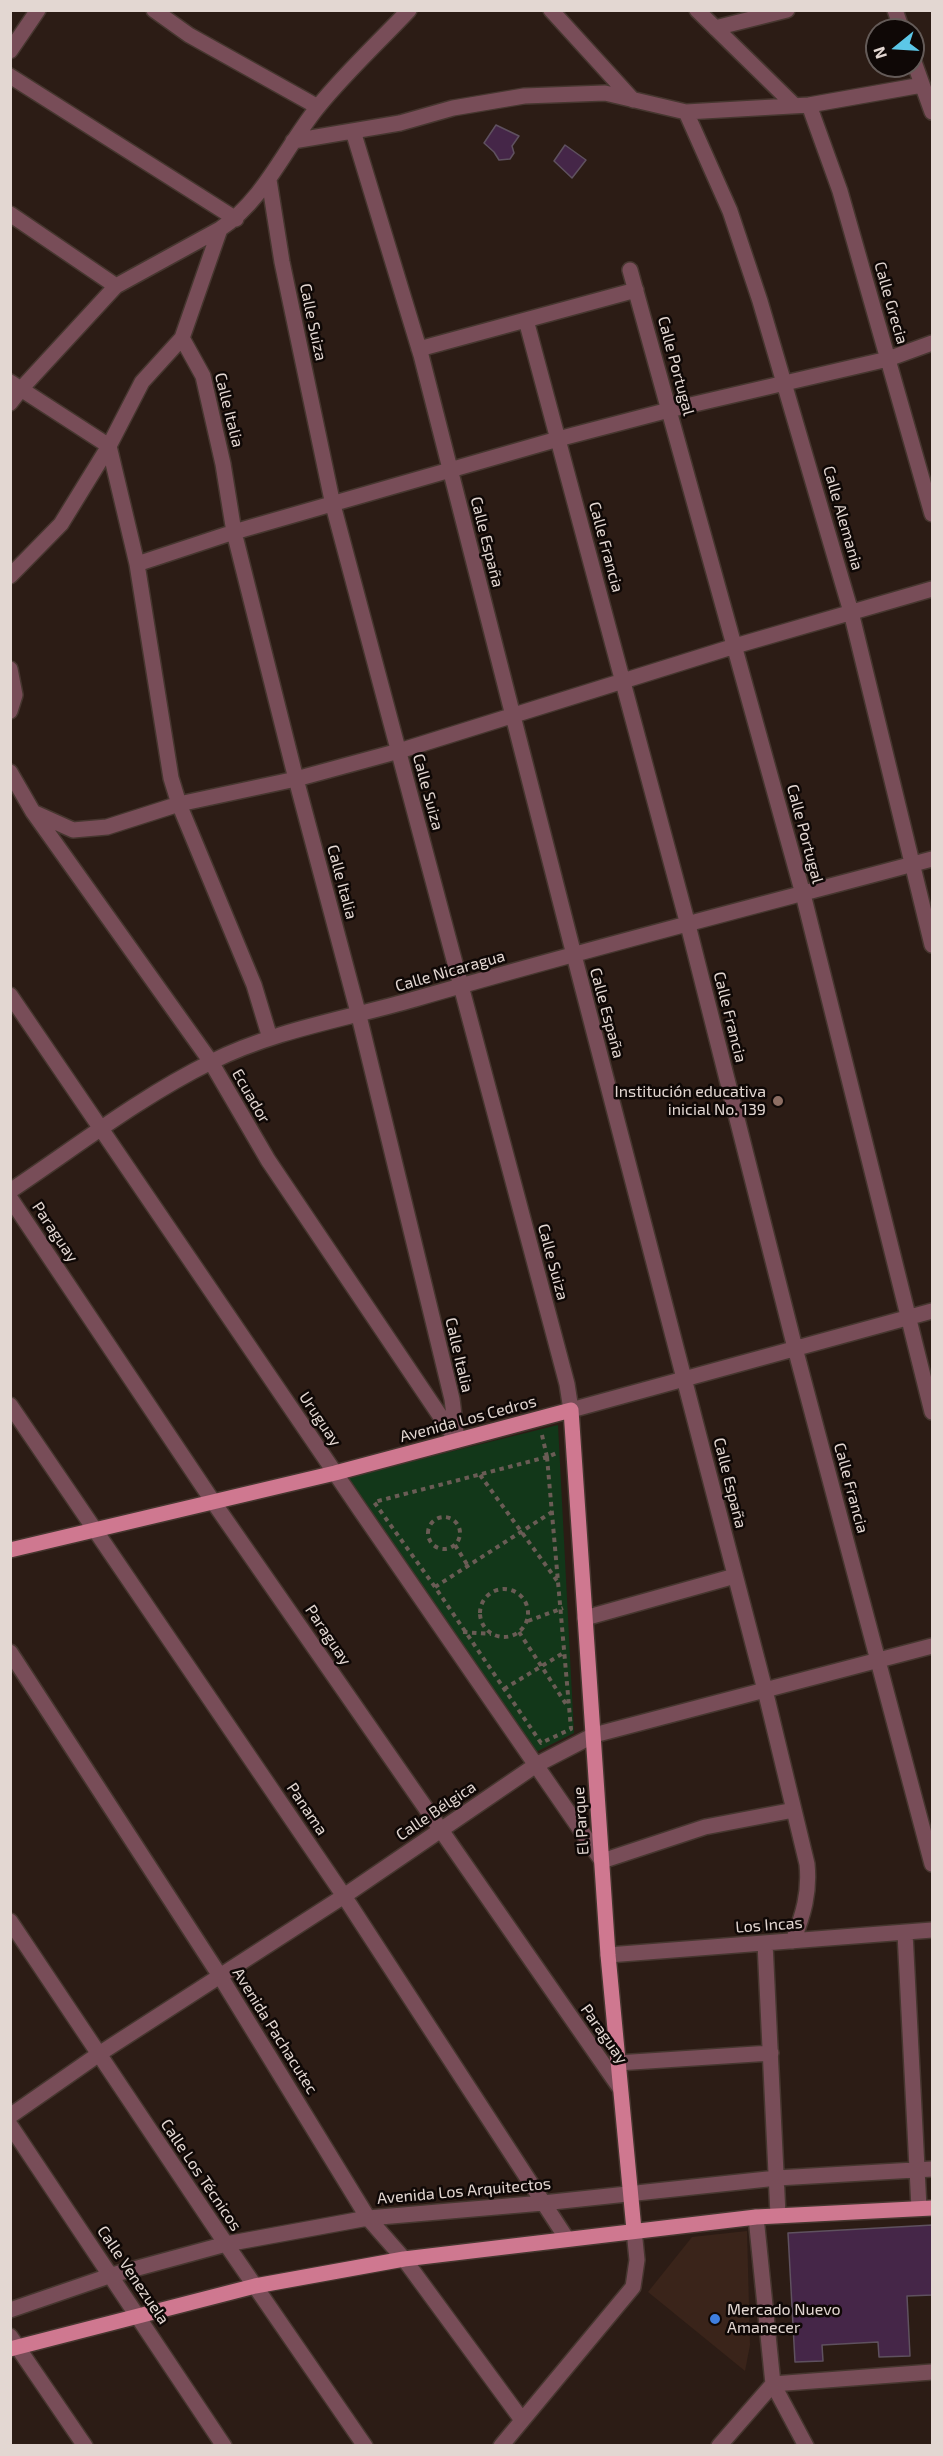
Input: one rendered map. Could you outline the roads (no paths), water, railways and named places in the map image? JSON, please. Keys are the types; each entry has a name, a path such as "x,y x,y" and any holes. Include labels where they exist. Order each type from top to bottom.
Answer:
{"main road":[{"name":"Avenida Los Cedros","path":"10,1550 335,1473 571,1410"},
{"name":"El Parque","path":"571,1410 608,1955 634,2230"},
{"path":"13,2344 138,2316 255,2286 404,2259 756,2217 926,2208"}],"street":[{"path":"10,51 38,10"},
{"path":"154,10 189,35 318,107"},
{"path":"550,10 633,100"},
{"path":"697,10 802,105"},
{"path":"715,28 743,16 787,10"},
{"path":"10,403 16,386 116,286 236,219 268,180 318,107 407,11"},
{"path":"10,76 236,219"},
{"path":"920,78 933,112"},
{"path":"293,141 400,123 453,108 524,96 605,93 686,112 802,105 922,85"},
{"name":"Calle Grecia","path":"802,105 840,191 933,514"},
{"name":"Calle Alemania","path":"686,112 730,212 760,302 851,612 933,945"},
{"name":"Calle España","path":"353,131 419,349 765,1690 807,1864 809,1885 806,1909 793,1941"},
{"name":"Calle Suiza","path":"268,180 282,262 333,505 567,1384 571,1410"},
{"path":"10,214 116,286"},
{"path":"10,576 61,524 109,446 142,382 182,338 220,229"},
{"name":"Calle Portugal","path":"630,270 803,894 907,1317 933,1412"},
{"path":"419,349 636,290"},
{"name":"Calle Francia","path":"526,320 688,925 795,1348 933,1864"},
{"name":"Calle Italia","path":"182,338 203,376 223,464 234,532 359,1016 452,1399 457,1440"},
{"path":"137,564 234,532 558,440 669,410 888,359 933,343"},
{"path":"16,386 109,446 137,564 171,778 179,804 254,985 270,1038"},
{"path":"33,812 73,830 107,827 179,804 296,779 399,751 735,646 933,589"},
{"path":"10,669 15,695 10,711"},
{"name":"Ecuador","path":"10,772 33,812 211,1062 268,1160 457,1440"},
{"name":"Calle Nicaragua","path":"10,1191 129,1110 211,1062 270,1038 301,1028 359,1016 574,955 933,859"},
{"name":"Uruguay","path":"10,995 602,1861"},
{"name":"Paraguay","path":"10,1198 214,1503 620,2088"},
{"name":"Avenida Los Cedros","path":"571,1410 933,1311"},
{"name":"Panama","path":"10,1405 98,1531 344,1896 567,2239"},
{"path":"585,1618 735,1576"},
{"name":"Calle Bélgica","path":"10,2116 99,2054 344,1896 439,1829 536,1765 594,1735 933,1646"},
{"name":"Avenida Pachacutec","path":"10,1652 220,1976 368,2218 404,2259 522,2420"},
{"path":"602,1861 705,1827 794,1810"},
{"name":"Calle Los Técnicos","path":"10,1921 226,2244 365,2445"},
{"name":"Los Incas","path":"608,1955 933,1930"},
{"path":"905,1933 925,2170 926,2208"},
{"path":"765,1943 778,2215"},
{"path":"617,2063 771,2053"},
{"name":"Calle Venezuela","path":"10,2125 224,2445"},
{"name":"Avenida Los Arquitectos","path":"10,2310 112,2275 226,2244 368,2218 543,2203 777,2178 925,2170"},
{"path":"756,2217 773,2384 806,2445"},
{"path":"501,2445 633,2287 637,2260 634,2230"},
{"path":"13,2344 85,2445"},
{"path":"719,2445 773,2384 933,2372"}],"place":[{"name":"Institución educativa inicial No. 139","path":"778,1101"},
{"name":"Mercado Nuevo Amanecer","path":"715,2319"}]}
